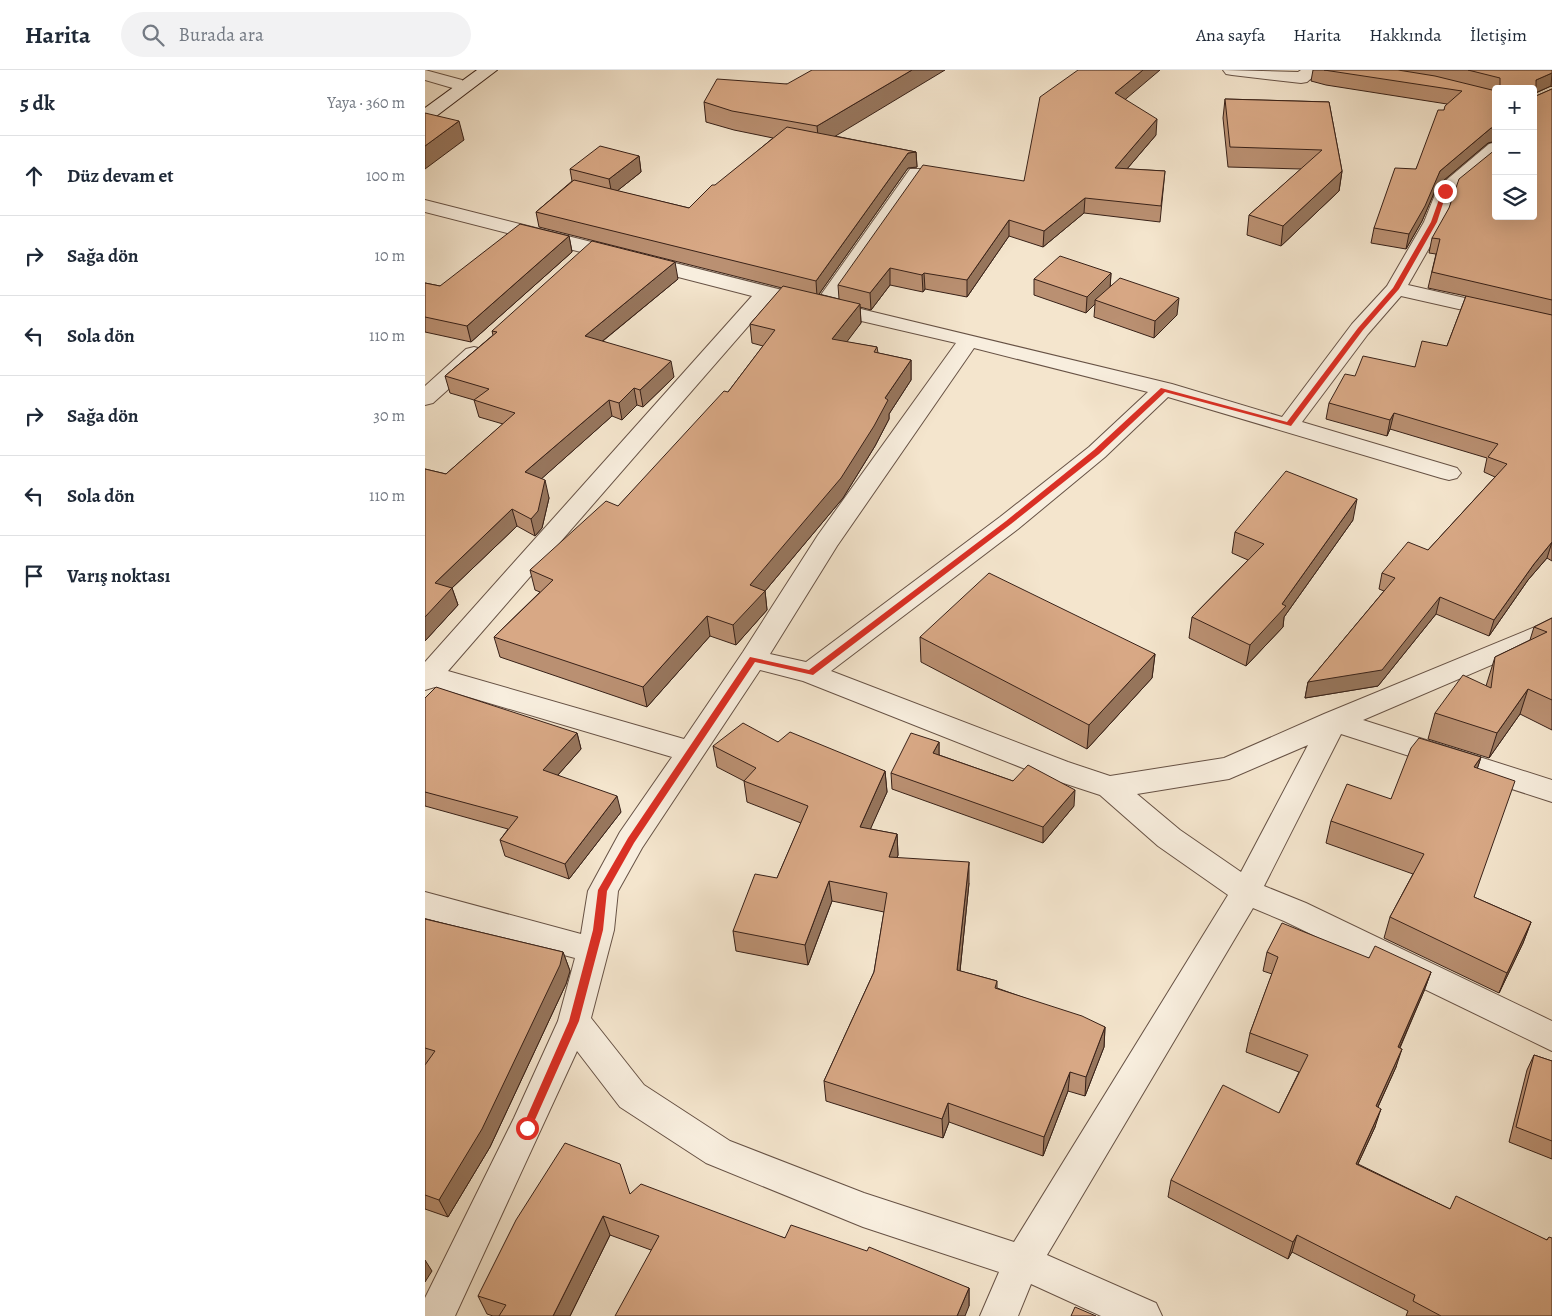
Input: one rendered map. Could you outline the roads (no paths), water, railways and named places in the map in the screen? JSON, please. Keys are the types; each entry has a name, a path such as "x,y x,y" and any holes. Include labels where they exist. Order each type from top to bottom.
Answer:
{"street":[{"path":"425,102 482,70"},
{"path":"425,116 488,70"},
{"path":"1232,70 1301,78 1312,70"},
{"path":"425,75 456,84"},
{"path":"1288,425 1360,329 1395,289 1434,222 1445,191 1492,151"},
{"path":"823,306 917,173"},
{"path":"425,206 583,255 823,306 1164,389 1449,473"},
{"path":"1395,289 1552,324"},
{"path":"689,751 427,676 766,293"},
{"path":"425,398 490,340"},
{"path":"436,1316 527,1128 574,1021 598,930 603,890 631,840 689,751 753,659 827,541 969,340"},
{"path":"810,673 1009,523 1082,464 1164,389"},
{"path":"1110,787 1229,768 1334,721 1552,629"},
{"path":"753,659 810,673 1058,770 1110,787 1169,838 1246,892 1295,912 1552,1037"},
{"path":"1334,721 1552,791"},
{"path":"999,1316 1022,1262 1246,892 1334,721"},
{"path":"425,905 592,950"},
{"path":"574,1021 632,1096 718,1152 863,1210 1022,1262 1143,1316"}]}
